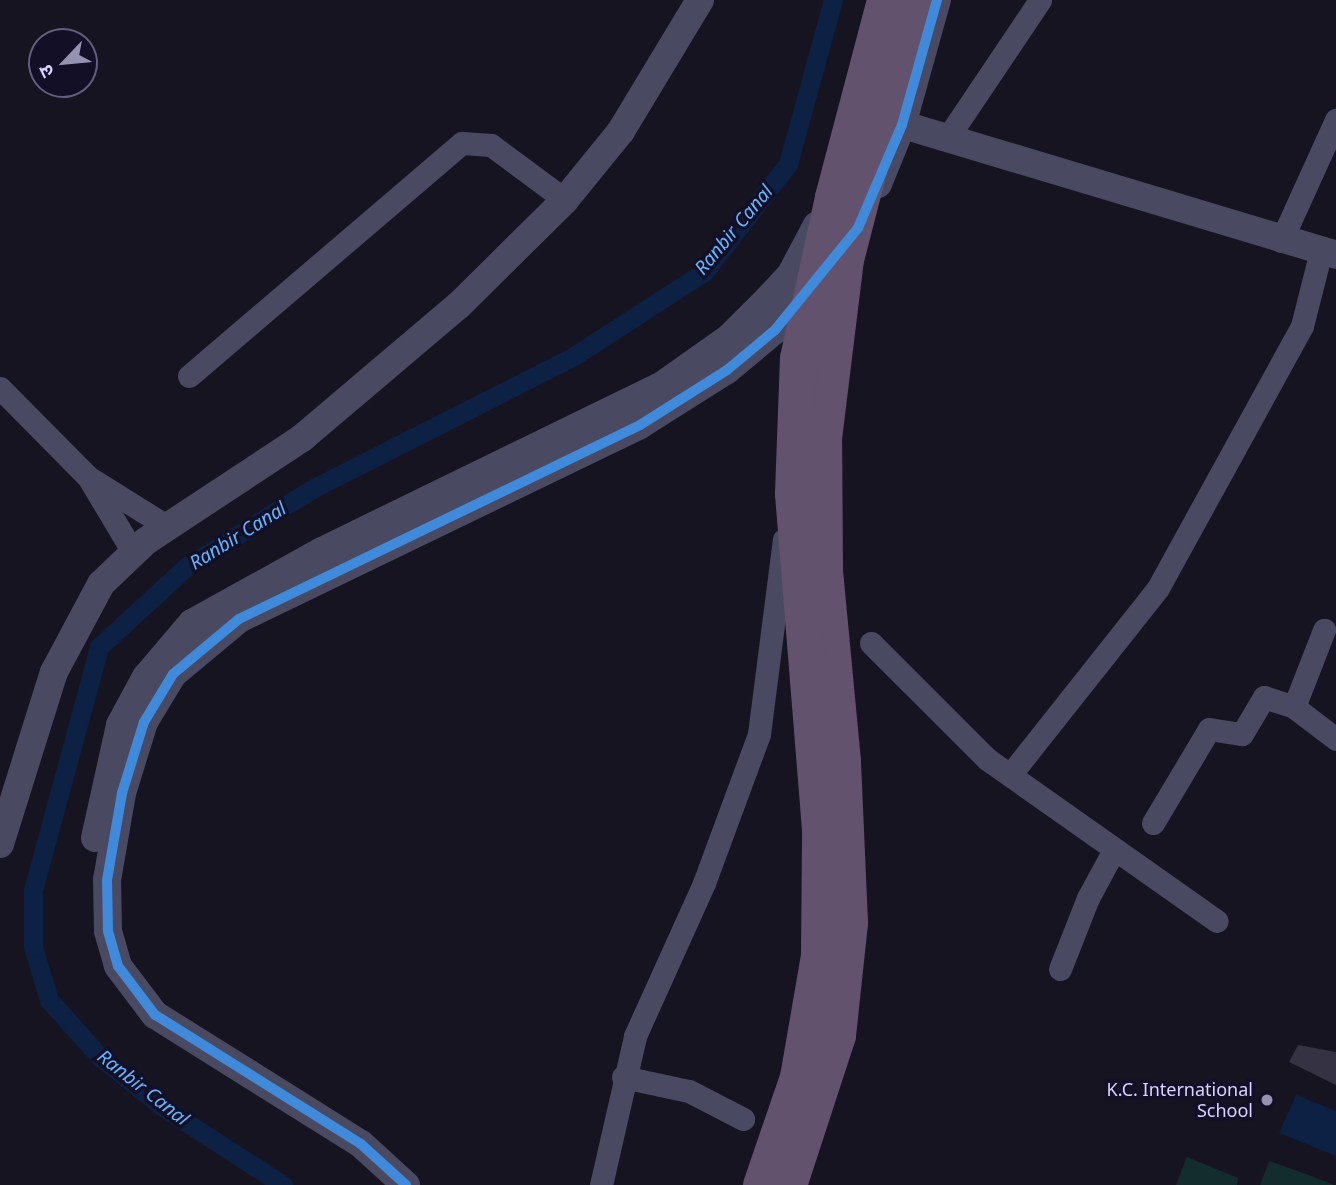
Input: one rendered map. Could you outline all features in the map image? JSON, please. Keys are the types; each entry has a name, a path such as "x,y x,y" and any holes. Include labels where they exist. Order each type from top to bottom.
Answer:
{"highway":[{"path":"761,1185 798,1077 819,955 820,829 792,480 797,371 832,197 885,0"},
{"path":"788,1185 837,1035 849,922 846,809 824,569 827,377 845,259 912,0"}],"street":[{"path":"0,844 62,651 101,584 133,552 302,438 458,305 565,200 621,131 700,0"},
{"path":"601,1185 624,1077 648,1002 704,883 765,710 805,296 818,222 870,0"},
{"path":"406,1185 361,1144 155,1015 118,966 108,931 107,880 122,793 144,722 173,674 239,619 640,425 727,370 805,296 858,228 902,125 937,0"},
{"path":"948,137 1040,0"},
{"path":"845,104 902,125 1328,253 1302,326 1158,588 1010,775"},
{"path":"1281,241 1336,120"},
{"path":"189,376 462,143 491,145 565,200"},
{"path":"386,1185 334,1145 153,1037 109,982 92,944 88,901 102,788 120,725 162,655 211,610 606,415 698,361 729,338 791,274 818,222"},
{"path":"0,388 88,477 168,527"},
{"path":"88,477 133,552"},
{"path":"1294,707 1324,630"},
{"path":"871,643 1010,775 1217,921"},
{"path":"1153,823 1209,729 1242,734 1268,695 1294,707 1336,738"},
{"path":"1060,969 1087,898 1114,850"},
{"path":"624,1077 689,1091 743,1119"}],"green space":[{"path":"1187,1157 1238,1178 1237,1185 1176,1185"},
{"path":"1269,1161 1306,1174 1334,1185 1260,1185"}],"water":[{"path":"1296,1095 1336,1111 1336,1156 1279,1133"}],"building":[{"path":"1298,1045 1336,1052 1336,1085 1289,1062"}],"waterway":[{"name":"Ranbir Canal","path":"283,1185 164,1108 100,1057 49,1000 33,947 33,890 99,647 187,566 314,488 574,356 704,272 788,164 833,0"}],"cycle path":[{"path":"406,1185 361,1144 155,1015 118,966 108,931 107,880 122,793 144,722 173,674 239,619 640,425 727,370 775,330 858,228 902,125 937,0"}],"place":[{"name":"K.C. International School","path":"1267,1100"}]}
